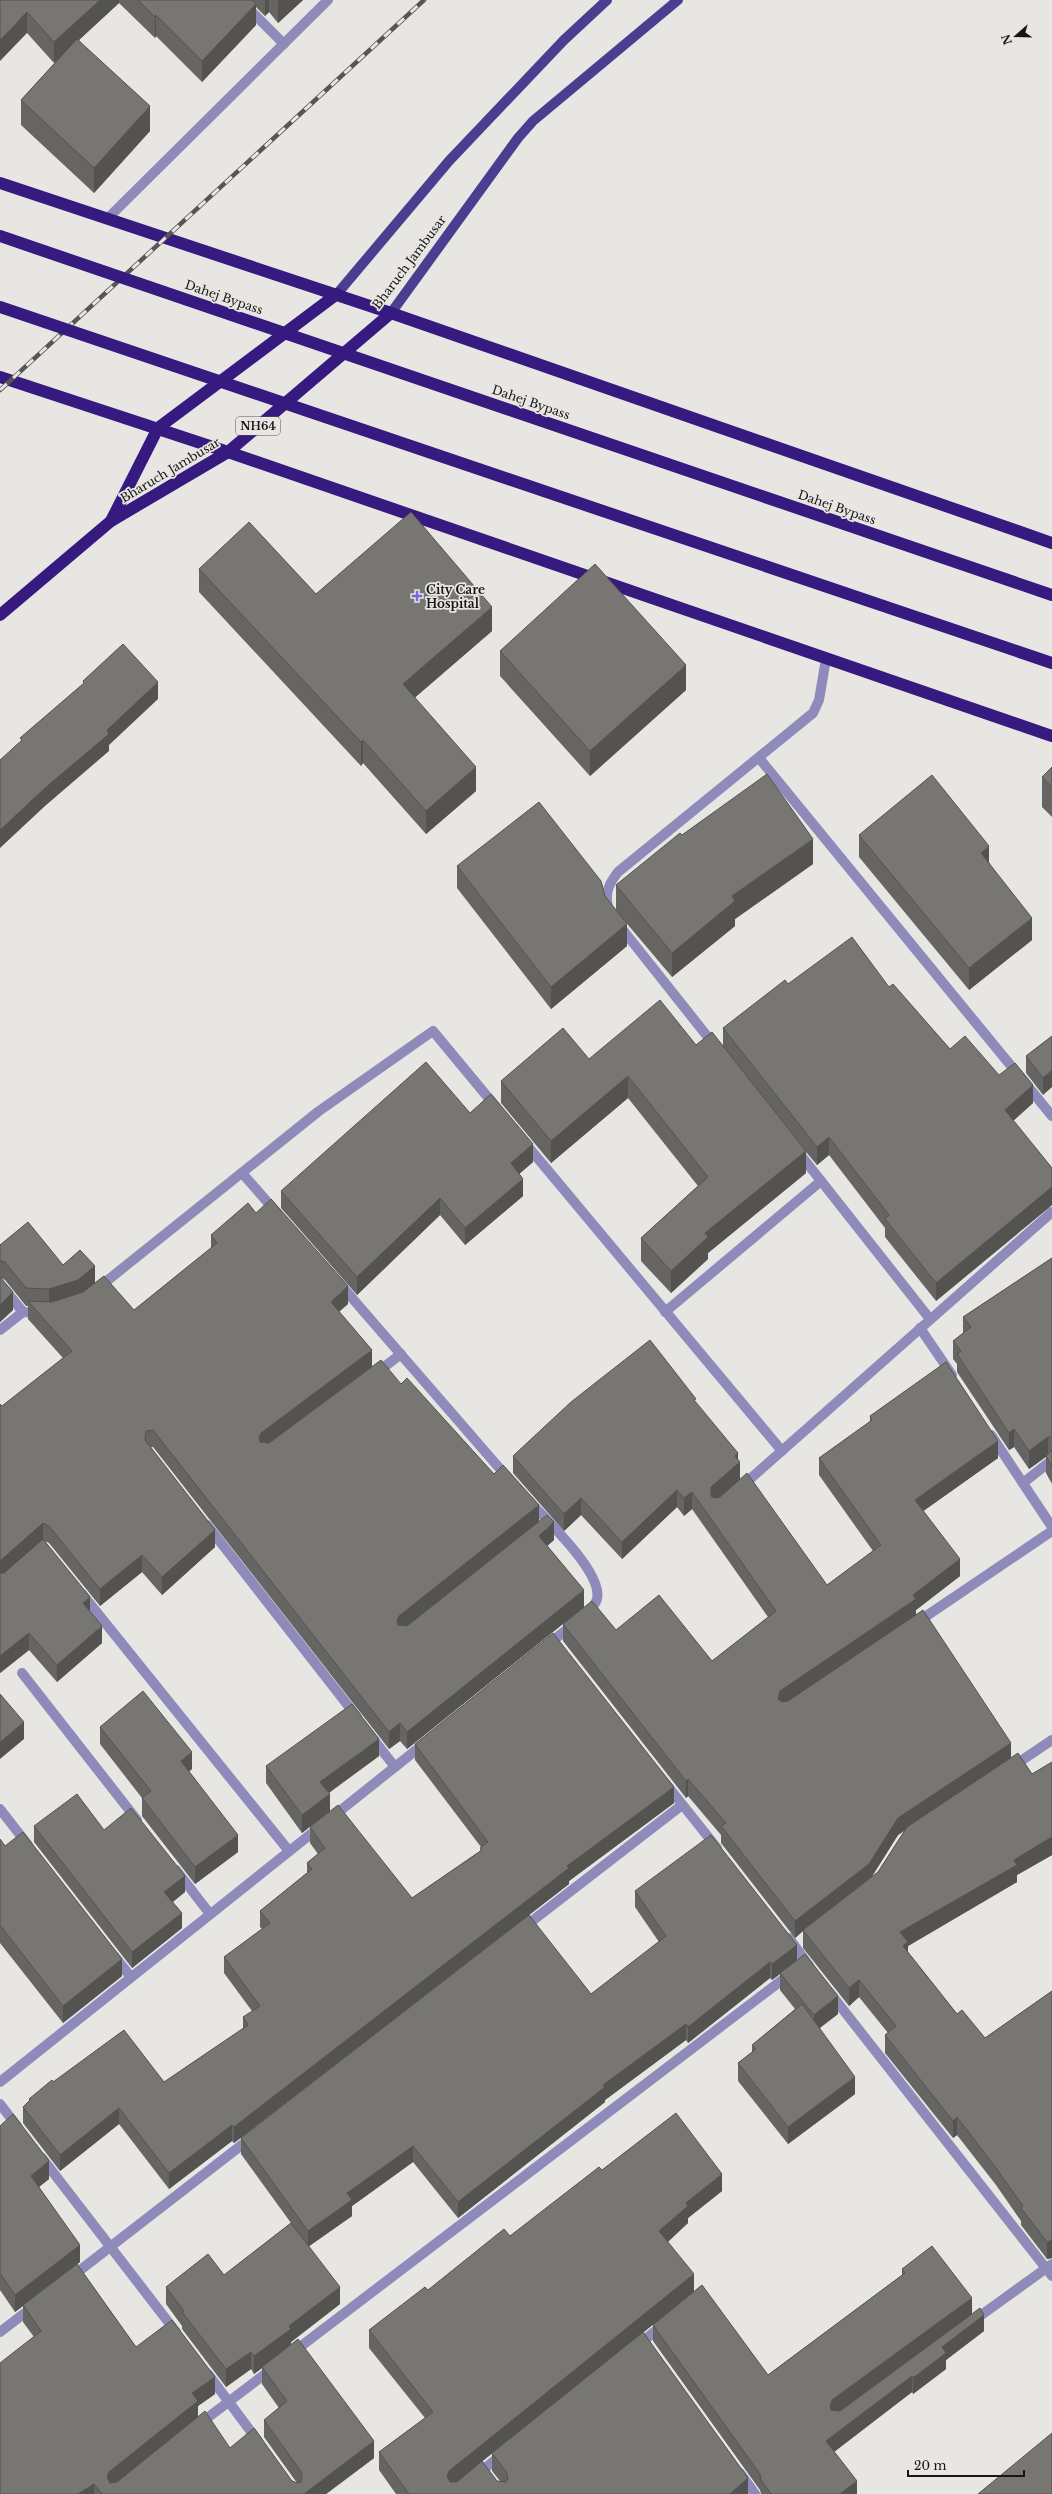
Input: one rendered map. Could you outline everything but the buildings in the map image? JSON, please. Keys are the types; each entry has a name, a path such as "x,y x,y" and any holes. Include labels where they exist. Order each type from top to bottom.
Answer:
{"highway":[{"path":"0,183 107,220 336,294 1052,543"},
{"name":"Dahej Bypass","path":"0,236 1052,595"},
{"name":"Bharuch Jambusar","path":"111,521 158,428 336,294"},
{"path":"0,307 1052,663"},
{"name":"Bharuch Jambusar","path":"0,615 111,521 228,452 391,313"},
{"path":"0,377 158,428 1052,736"}],"main road":[{"name":"Bharuch Jambusar","path":"336,294 449,161 564,40 607,0"},
{"name":"Bharuch Jambusar","path":"391,313 518,138 533,121 678,0"}],"street":[{"path":"240,0 284,44"},
{"path":"107,220 328,0"},
{"path":"723,1057 610,914 606,900 608,886 618,872 759,758 812,713 820,700 826,659"},
{"path":"759,758 1052,1116"},
{"path":"93,1293 319,1111 433,1031 504,1116"},
{"path":"519,1135 782,1451"},
{"path":"791,1144 930,1319"},
{"path":"242,1173 283,1220"},
{"path":"665,1312 821,1181"},
{"path":"732,1494 1052,1212"},
{"path":"334,1278 519,1490 545,1525 590,1571 596,1584 597,1600 587,1614 556,1643 535,1655"},
{"path":"0,1284 23,1312"},
{"path":"0,1330 23,1312 50,1313"},
{"path":"920,1328 959,1386"},
{"path":"364,1382 401,1354"},
{"path":"984,1425 1052,1527"},
{"path":"1023,1483 1052,1460"},
{"path":"199,1515 395,1766"},
{"path":"908,1629 1052,1531"},
{"path":"74,1584 289,1851"},
{"path":"22,1673 143,1828"},
{"path":"0,2082 432,1737"},
{"path":"1000,1775 1052,1740"},
{"path":"659,1774 722,1854"},
{"path":"513,1936 682,1805"},
{"path":"0,1809 34,1852"},
{"path":"167,1858 210,1914"},
{"path":"780,1927 798,1943 806,1962 816,1974"},
{"path":"106,1946 131,1978"},
{"path":"192,2430 806,1962"},
{"path":"825,1987 1049,2266 1052,2276"},
{"path":"0,2104 24,2135"},
{"path":"61,2285 261,2130"},
{"path":"34,2148 181,2339"},
{"path":"963,2328 1049,2266"},
{"path":"0,2332 43,2299"},
{"path":"631,2350 646,2344 668,2321"},
{"path":"200,2364 265,2451"},
{"path":"465,2484 486,2472 514,2445"},
{"path":"732,2462 755,2494"}],"railway":[{"path":"0,390 424,0"}],"place":[{"name":"City Care Hospital","path":"417,596"}]}
